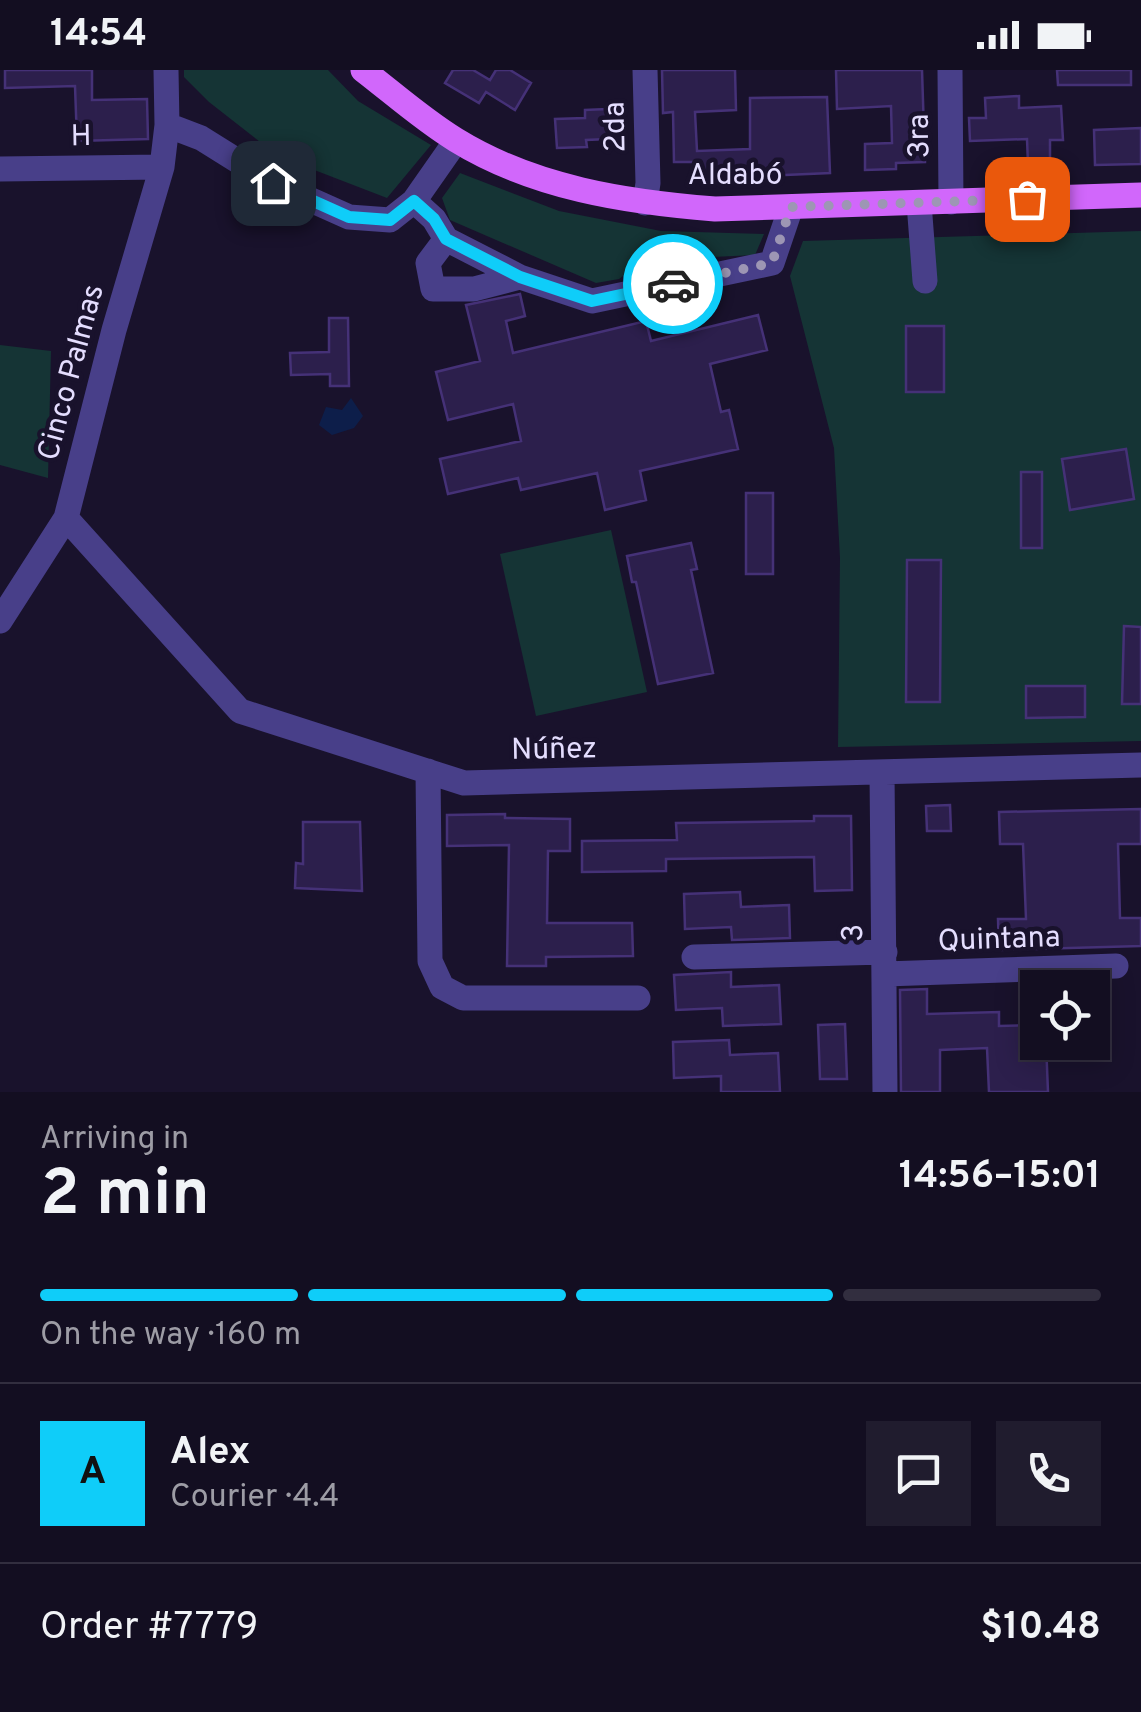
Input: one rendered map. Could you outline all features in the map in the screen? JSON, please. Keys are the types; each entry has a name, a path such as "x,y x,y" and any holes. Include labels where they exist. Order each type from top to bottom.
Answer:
{"main road":[{"name":"Aldabó","path":"363,70 456,140 535,178 646,193 715,210 1141,195"}],"street":[{"name":"Cinco Palmas","path":"0,621 66,518 114,330 162,167 167,125 166,70"},
{"name":"2da","path":"645,70 646,193"},
{"name":"3ra","path":"950,70 952,202"},
{"path":"167,125 201,138 273,183 349,217 390,220 414,201 456,140"},
{"name":"H","path":"0,169 162,167"},
{"path":"414,201 434,219 446,239 520,277 592,301 772,263 791,207"},
{"path":"919,202 925,281"},
{"path":"446,239 428,263 433,288 474,288 520,277"},
{"name":"Núñez","path":"66,518 240,710 464,782 1141,765"},
{"path":"428,771 430,961 442,987 463,998 638,998"},
{"name":"3","path":"882,772 885,1092"},
{"name":"Quintana","path":"694,957 1116,966"}],"green space":[{"path":"184,70 328,70 358,101 431,145 387,198 278,156 209,102 184,77"},
{"path":"460,173 559,211 661,231 764,234 755,255 637,265 619,279 596,283 450,220 442,198"},
{"path":"1141,231 1141,741 838,747 840,558 834,448 790,276 803,241"},
{"path":"0,345 51,351 48,478 0,465"},
{"path":"611,530 647,692 536,716 500,554"}],"water":[{"path":"351,398 363,416 354,428 332,435 319,425 326,407 342,410"}],"building":[{"path":"5,70 92,70 92,100 147,99 148,139 77,141 75,86 5,88"},
{"path":"453,70 473,70 490,80 496,70 510,70 531,83 515,110 486,92 479,103 445,83"},
{"path":"662,70 735,70 736,110 695,112 697,151 750,149 750,98 827,97 830,173 694,179 693,162 674,162 673,112 663,113"},
{"path":"836,70 922,70 925,162 896,163 896,169 865,170 865,144 892,143 891,106 837,109"},
{"path":"1057,70 1131,70 1131,85 1058,85"},
{"path":"1019,96 1019,108 1061,106 1063,140 1050,140 1050,163 1028,164 1027,139 970,141 969,118 986,118 985,98"},
{"path":"607,109 608,139 586,140 587,147 557,148 555,119 585,118 585,110"},
{"path":"1141,128 1141,164 1095,165 1094,130"},
{"path":"520,294 525,316 506,321 513,353 646,321 651,341 758,315 767,350 710,364 721,412 729,410 738,449 640,471 646,500 605,510 597,473 521,490 518,478 448,494 440,459 521,441 513,404 448,420 436,372 480,361 466,305"},
{"path":"329,318 348,318 349,386 330,386 330,374 291,375 290,353 329,352"},
{"path":"906,326 944,326 944,392 906,392"},
{"path":"1126,449 1134,499 1070,510 1062,459"},
{"path":"1021,472 1042,472 1042,548 1021,548"},
{"path":"746,493 773,493 773,574 746,574"},
{"path":"691,543 697,569 691,570 713,673 658,684 627,556"},
{"path":"907,560 941,560 940,702 906,702"},
{"path":"1124,626 1141,627 1141,704 1122,704"},
{"path":"1026,686 1085,686 1085,717 1026,718"},
{"path":"950,805 951,831 927,831 926,806"},
{"path":"1141,809 1141,844 1118,844 1120,918 1141,918 1141,946 999,950 998,919 1026,919 1023,844 1000,844 999,812"},
{"path":"505,814 505,818 570,819 570,851 548,851 547,923 632,923 633,956 546,957 546,966 507,966 509,845 447,846 447,815"},
{"path":"814,816 851,816 852,890 815,891 814,857 666,859 666,871 582,872 582,841 677,840 676,823 814,821"},
{"path":"303,822 360,822 362,891 295,888 296,863 303,864"},
{"path":"740,892 741,907 789,905 790,938 732,940 731,927 685,929 684,894"},
{"path":"731,972 731,987 779,985 781,1024 723,1026 722,1008 676,1010 674,975"},
{"path":"927,989 927,1014 999,1012 999,1026 1020,1025 1020,1060 1047,1060 1048,1092 989,1092 987,1048 940,1050 940,1092 901,1092 900,990"},
{"path":"845,1024 847,1079 820,1079 818,1025"},
{"path":"729,1040 730,1055 778,1053 780,1092 721,1092 721,1076 674,1078 673,1042"}],"way so far":[{"path":"673,284 772,263 791,207 1027,199"}],"route":[{"path":"273,183 349,217 390,220 414,201 434,219 446,239 520,277 592,301 673,284"}]}
